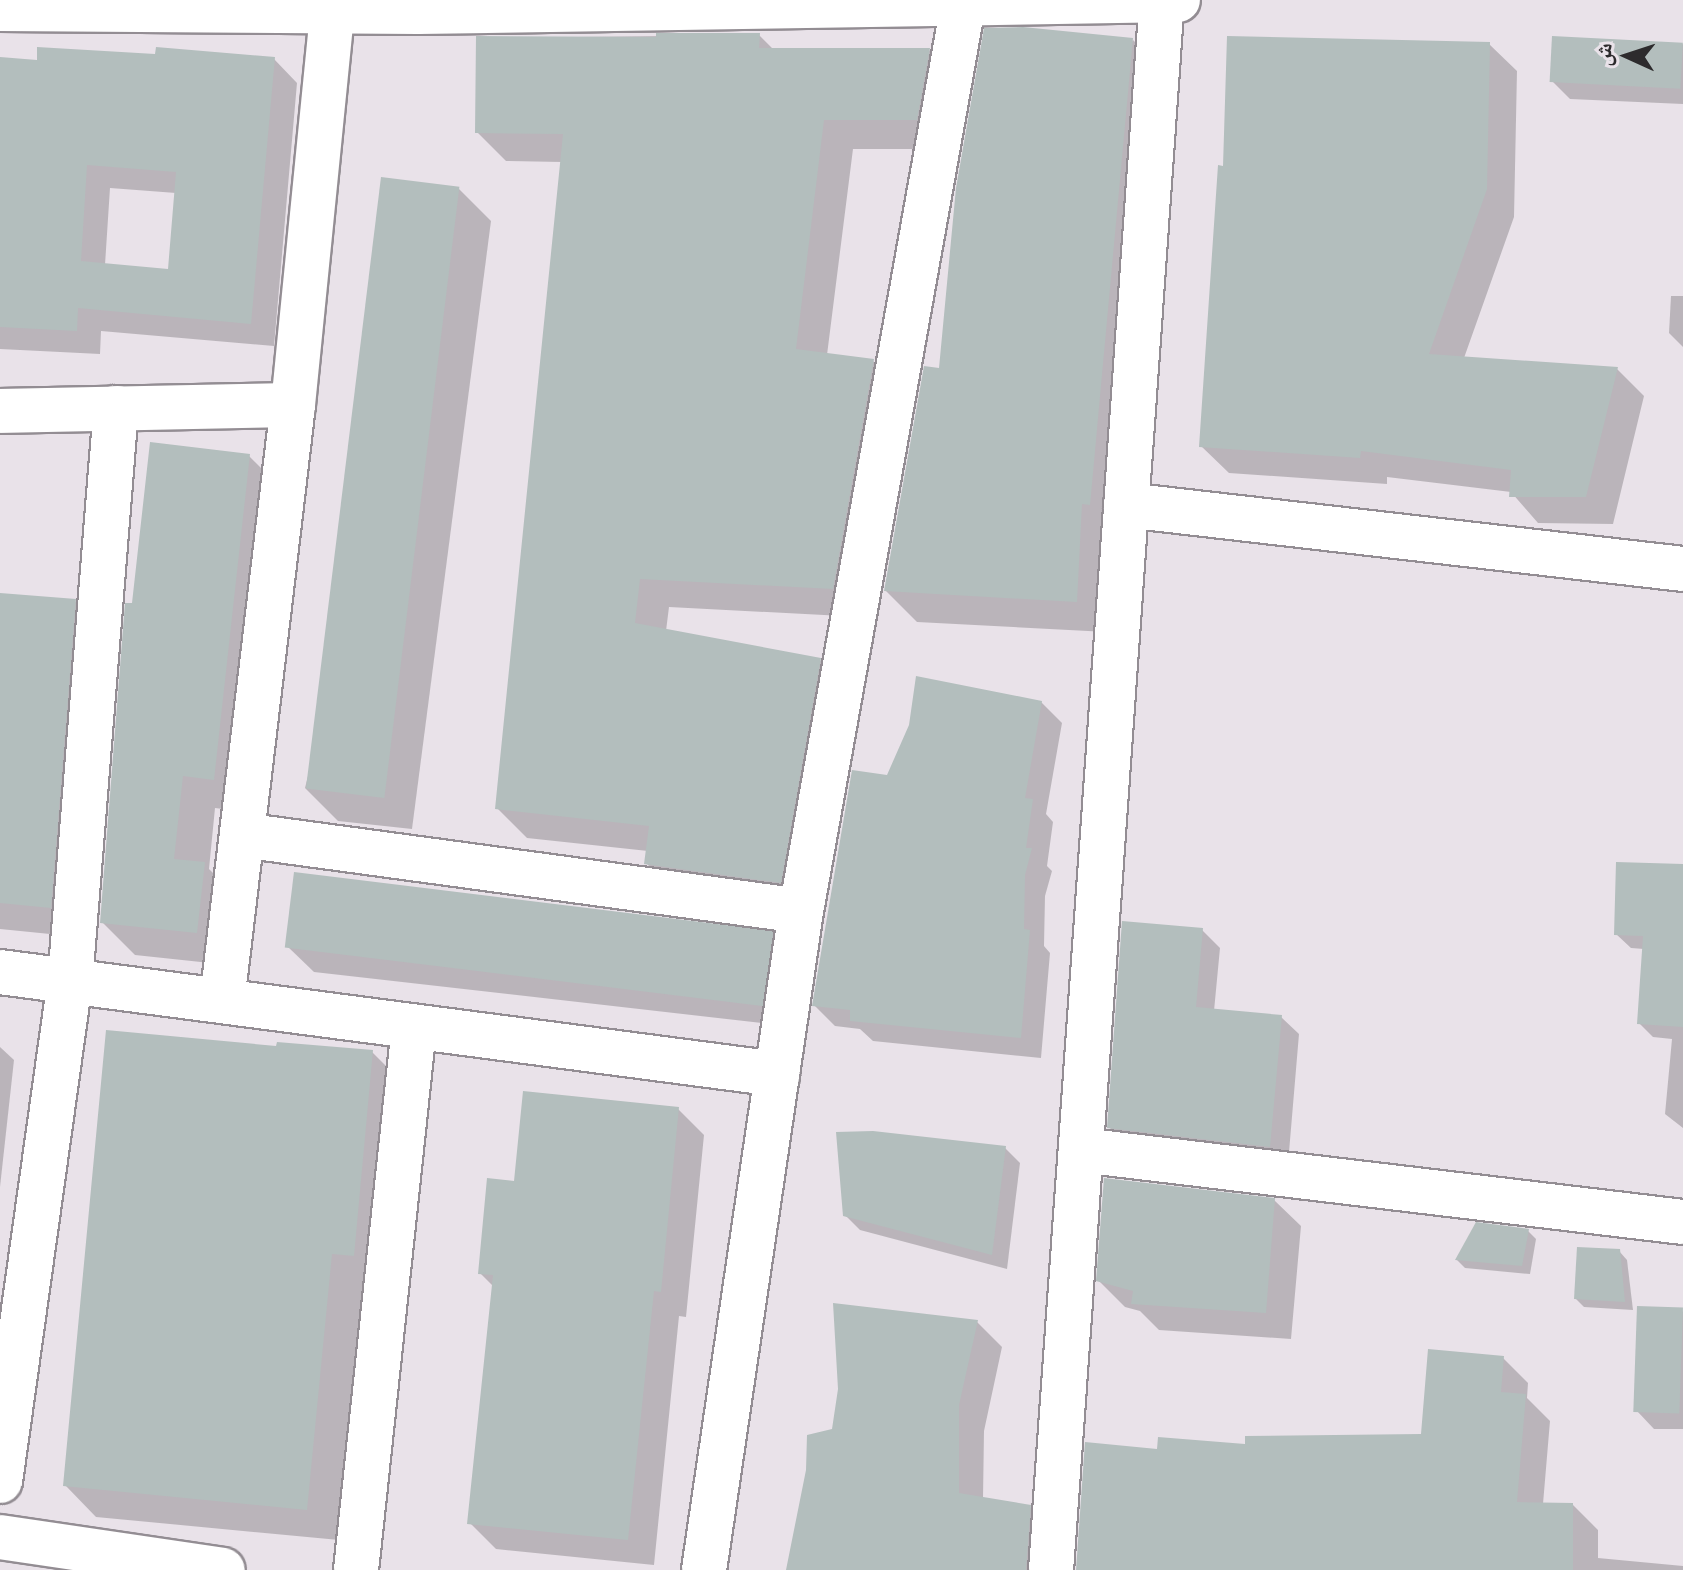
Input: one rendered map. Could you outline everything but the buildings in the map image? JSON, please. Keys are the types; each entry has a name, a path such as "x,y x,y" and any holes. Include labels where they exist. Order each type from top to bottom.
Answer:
{"street":[{"path":"1051,1570 1162,0"},
{"path":"0,9 332,11 482,5 1178,0"},
{"path":"704,1570 801,911 964,1"},
{"path":"222,1001 293,405 332,11"},
{"path":"0,411 293,405"},
{"path":"0,1481 70,981 116,408"},
{"path":"1126,505 1683,569"},
{"path":"242,835 801,911"},
{"path":"0,972 777,1074"},
{"path":"356,1570 414,1027"},
{"path":"1081,1150 1683,1222"},
{"path":"0,1537 223,1570"}]}
